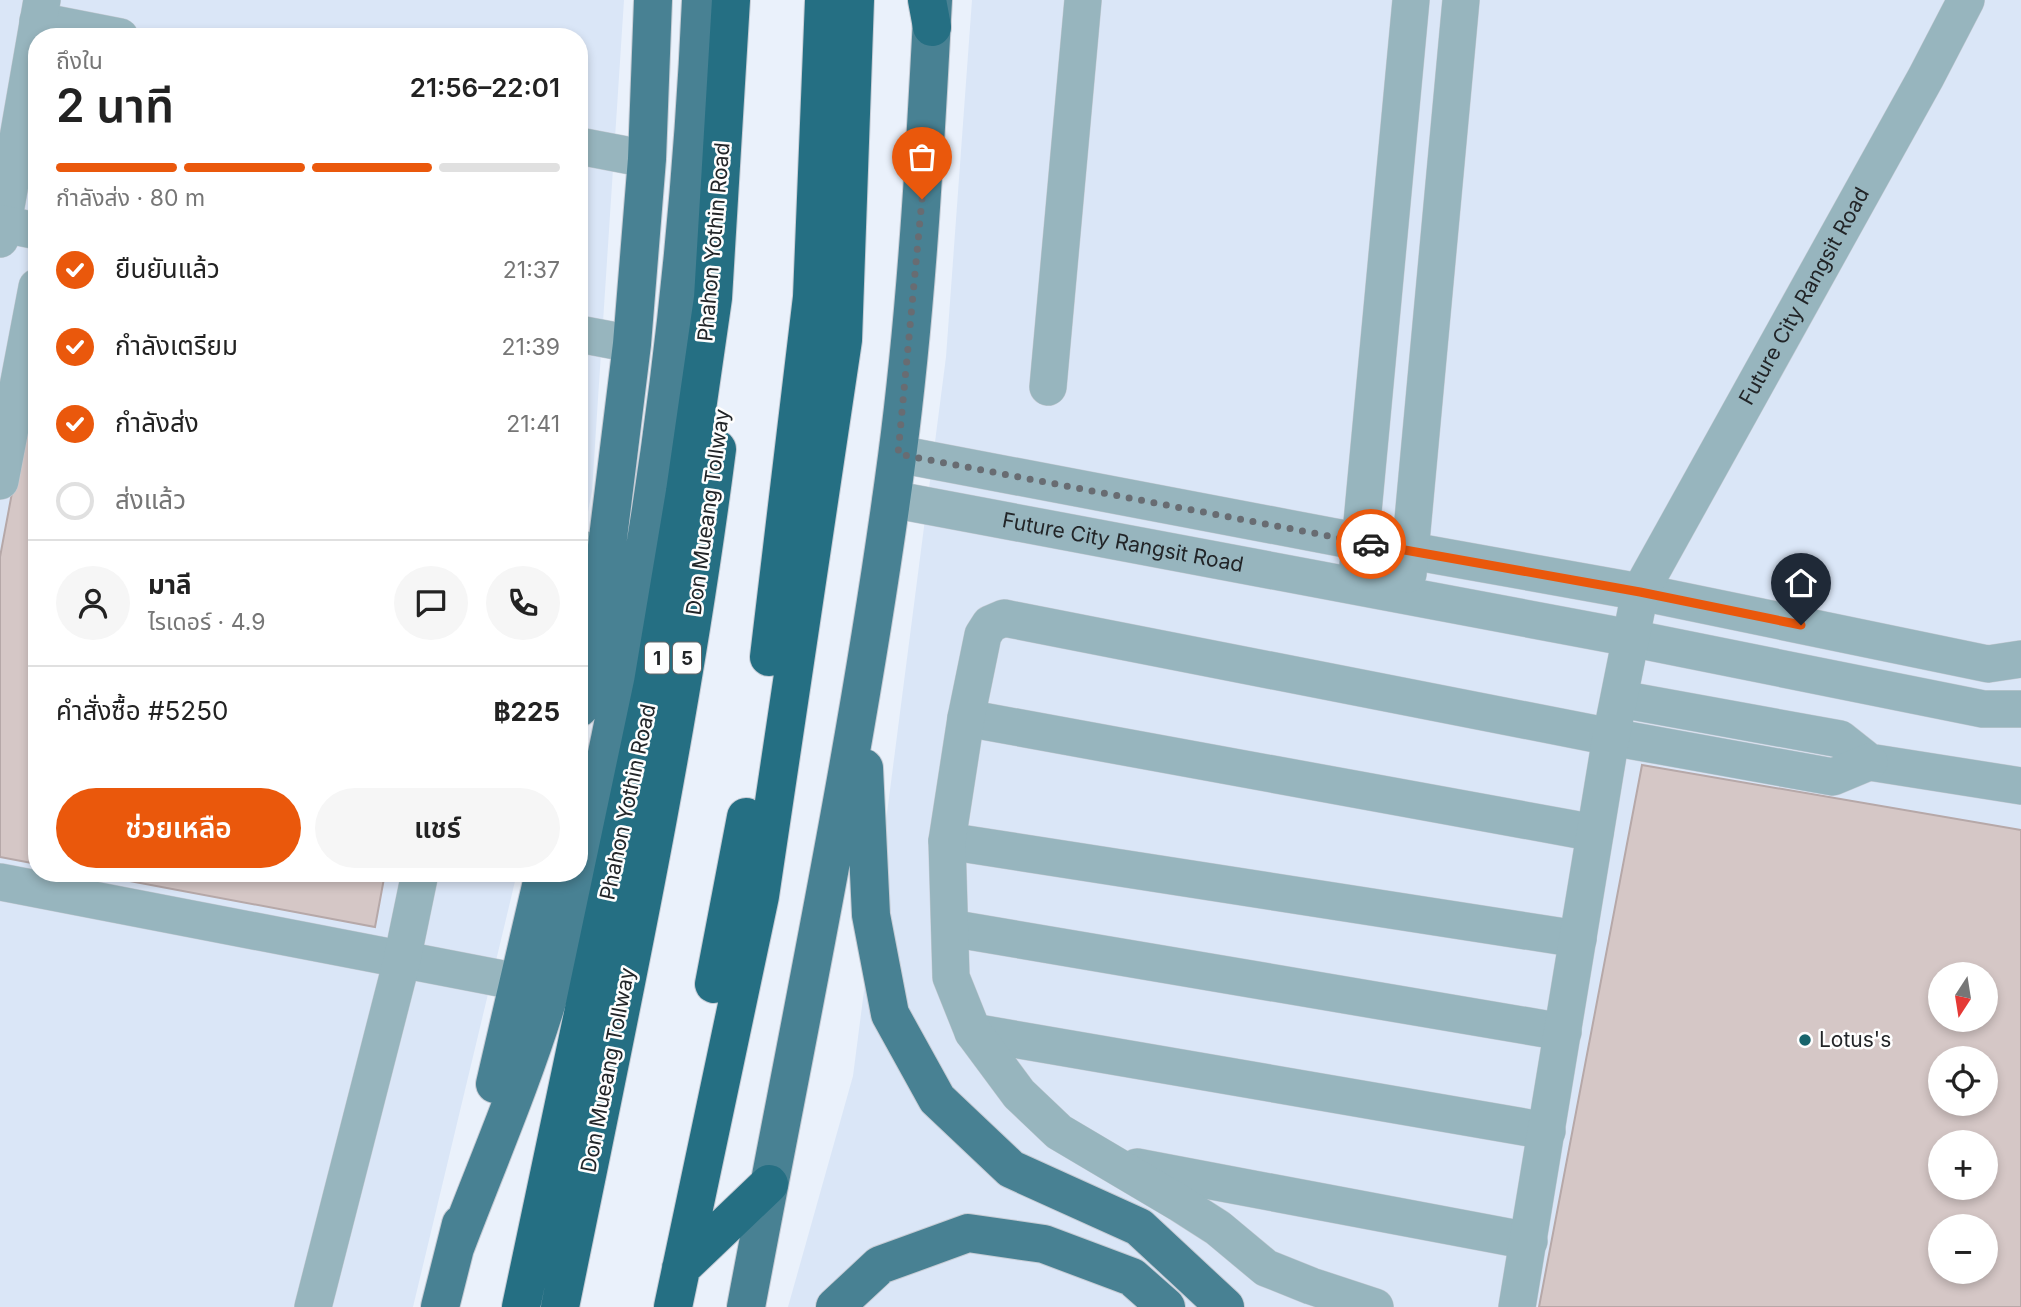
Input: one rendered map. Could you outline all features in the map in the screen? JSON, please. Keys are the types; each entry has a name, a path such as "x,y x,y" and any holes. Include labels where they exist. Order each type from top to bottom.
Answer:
{"highway":[{"name":"Phahon Yothin Road","path":"521,1307 653,683 685,492 713,298 731,0"},
{"name":"Don Mueang Tollway","path":"560,1307 665,785 705,549 738,289 749,0"},
{"path":"673,1307 760,896 843,340 848,3"},
{"path":"649,1307 672,1206 750,799 777,598 848,3"},
{"path":"681,1268 769,1184"}],"main road":[{"path":"588,608 593,552 632,344 647,159 653,0"},
{"path":"588,833 628,652 677,321 696,112 701,0"},
{"path":"746,1307 860,707 898,454 922,199 930,9"},
{"path":"860,707 872,915 890,1014 937,1099 1011,1169 1139,1227 1225,1307"},
{"path":"440,1307 542,882"},
{"path":"455,1248 548,996 576,882"},
{"path":"835,1307 880,1265 968,1233 1044,1244 1132,1277 1166,1307"}],"lane":[{"path":"1048,387 1083,0"},
{"path":"1356,587 1411,0"},
{"path":"1404,596 1412,551 1461,0"},
{"name":"Future City Rangsit Road","path":"1517,1307 1611,737 1640,592 1926,78 1966,0"},
{"path":"50,21 81,28"},
{"path":"13,231 28,146"},
{"path":"588,148 647,159"},
{"path":"0,481 28,333"},
{"path":"588,336 632,344"},
{"path":"898,454 1640,592 1988,664 2021,659"},
{"name":"Future City Rangsit Road","path":"891,499 1630,638 1983,709 2021,709"},
{"path":"1375,1307 1266,1268 1218,1228 1059,1132 1019,1094 973,1032 951,977 947,841 966,718 984,635 989,624 1004,618 1611,737 1833,777 1869,762"},
{"path":"1620,699 1840,739 1869,762 2021,786"},
{"path":"966,718 1595,833"},
{"path":"947,841 1578,939"},
{"path":"0,882 519,982"},
{"path":"313,1307 402,960 418,882"},
{"path":"950,928 1563,1032"},
{"path":"973,1032 1546,1131"},
{"path":"1105,1161 1528,1241"}],"shaded area":[{"path":"0,0 624,0 592,491 588,512 588,28 28,28 28,882 515,882 413,1307 0,1307"},
{"path":"972,0 2021,0 2021,1307 788,1307 853,1076 946,357"}],"building":[{"path":"28,407 28,862 0,857 0,557"},
{"name":"Lotus's","path":"1642,765 2021,830 2021,1307 1539,1307"},
{"path":"135,882 383,882 375,927"}],"way so far":[{"path":"922,199 898,454 1371,544"}],"place":[{"name":"Lotus's","path":"1805,1040"}],"route":[{"path":"1371,544 1640,592 1801,625"}]}
